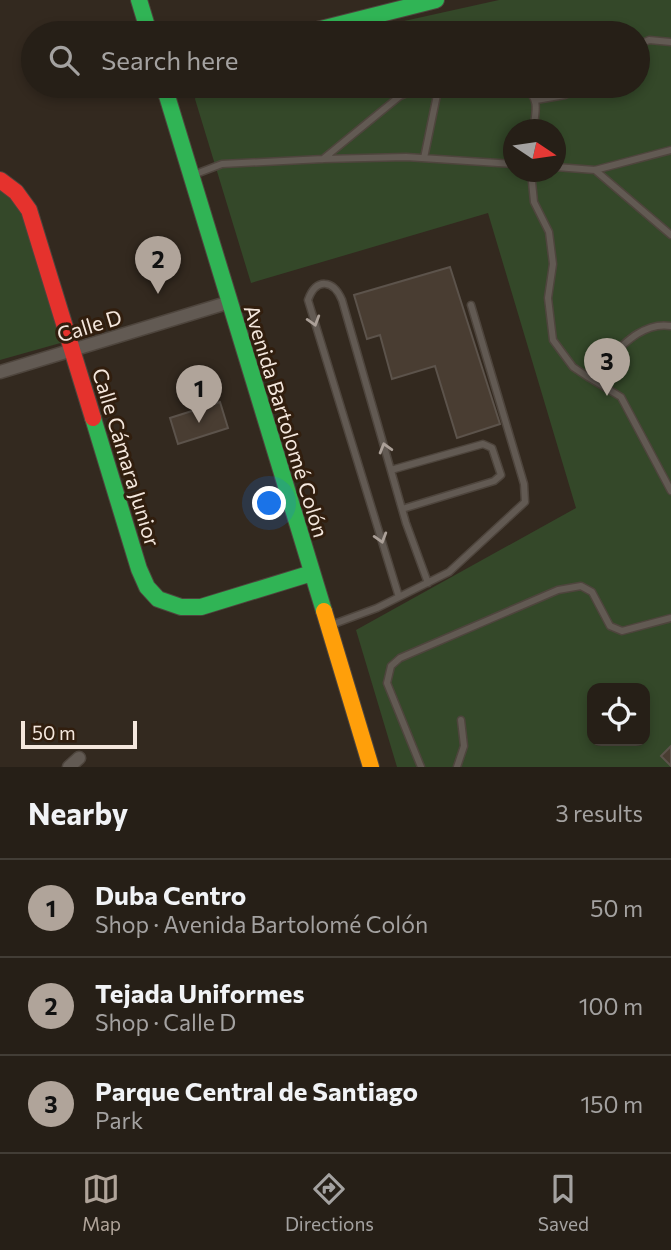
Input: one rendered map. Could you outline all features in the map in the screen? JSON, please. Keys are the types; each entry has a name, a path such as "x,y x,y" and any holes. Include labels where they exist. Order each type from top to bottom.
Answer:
{"main road":[{"path":"139,0 145,21"},
{"path":"353,21 436,0"},
{"name":"Avenida Bartolomé Colón","path":"168,98 372,767"},
{"name":"Calle Cámara Junior","path":"0,180 16,192 29,210 139,569 147,587 158,599 181,607 201,607 312,573"}],"street":[{"name":"Calle D","path":"0,372 230,302"}],"lane":[{"path":"650,40 671,42"},
{"path":"323,159 398,98"},
{"path":"424,158 436,98"},
{"path":"534,119 536,100 548,98"},
{"path":"566,168 595,170 671,150"},
{"path":"191,175 222,164 323,159 424,158 503,163"},
{"path":"595,170 671,235"},
{"path":"532,182 534,202 549,232 552,254 548,298 553,340 573,367 621,397 671,491"},
{"path":"400,597 308,300 311,291 318,285 328,284 338,289 402,509 428,583"},
{"path":"329,626 377,608 449,572 525,502 524,484 471,305"},
{"path":"588,377 637,333 658,324 671,326"},
{"path":"391,470 483,443 492,448 501,475 494,481 402,509"},
{"path":"422,767 387,683 391,666 400,658 558,590 581,586 592,592 610,626 622,631 671,618"},
{"path":"457,767 464,746 461,720"}],"green space":[{"path":"499,0 671,0 671,767 397,767 356,630 576,508 488,213 251,283 195,98 650,98 650,21 404,21"},
{"path":"0,189 19,202 64,342 0,360"}],"building":[{"path":"450,267 500,424 457,438 435,366 392,379 380,335 367,339 354,295"},
{"path":"220,402 228,428 178,444 170,418"},
{"path":"671,746 671,766 661,756"}],"traffic: fast":[{"path":"139,0 145,21"},
{"path":"353,21 436,0"},
{"path":"168,98 324,611"},
{"path":"93,418 139,569 147,587 158,599 181,607 201,607 312,573"}],"traffic: slow":[{"path":"324,611 371,767"}],"traffic: jam":[{"path":"0,180 16,192 29,210 93,418"}],"place":[{"name":"Tejada Uniformes","path":"158,294"},
{"name":"Parque Central de Santiago","path":"607,396"},
{"name":"Duba Centro","path":"199,423"}]}
